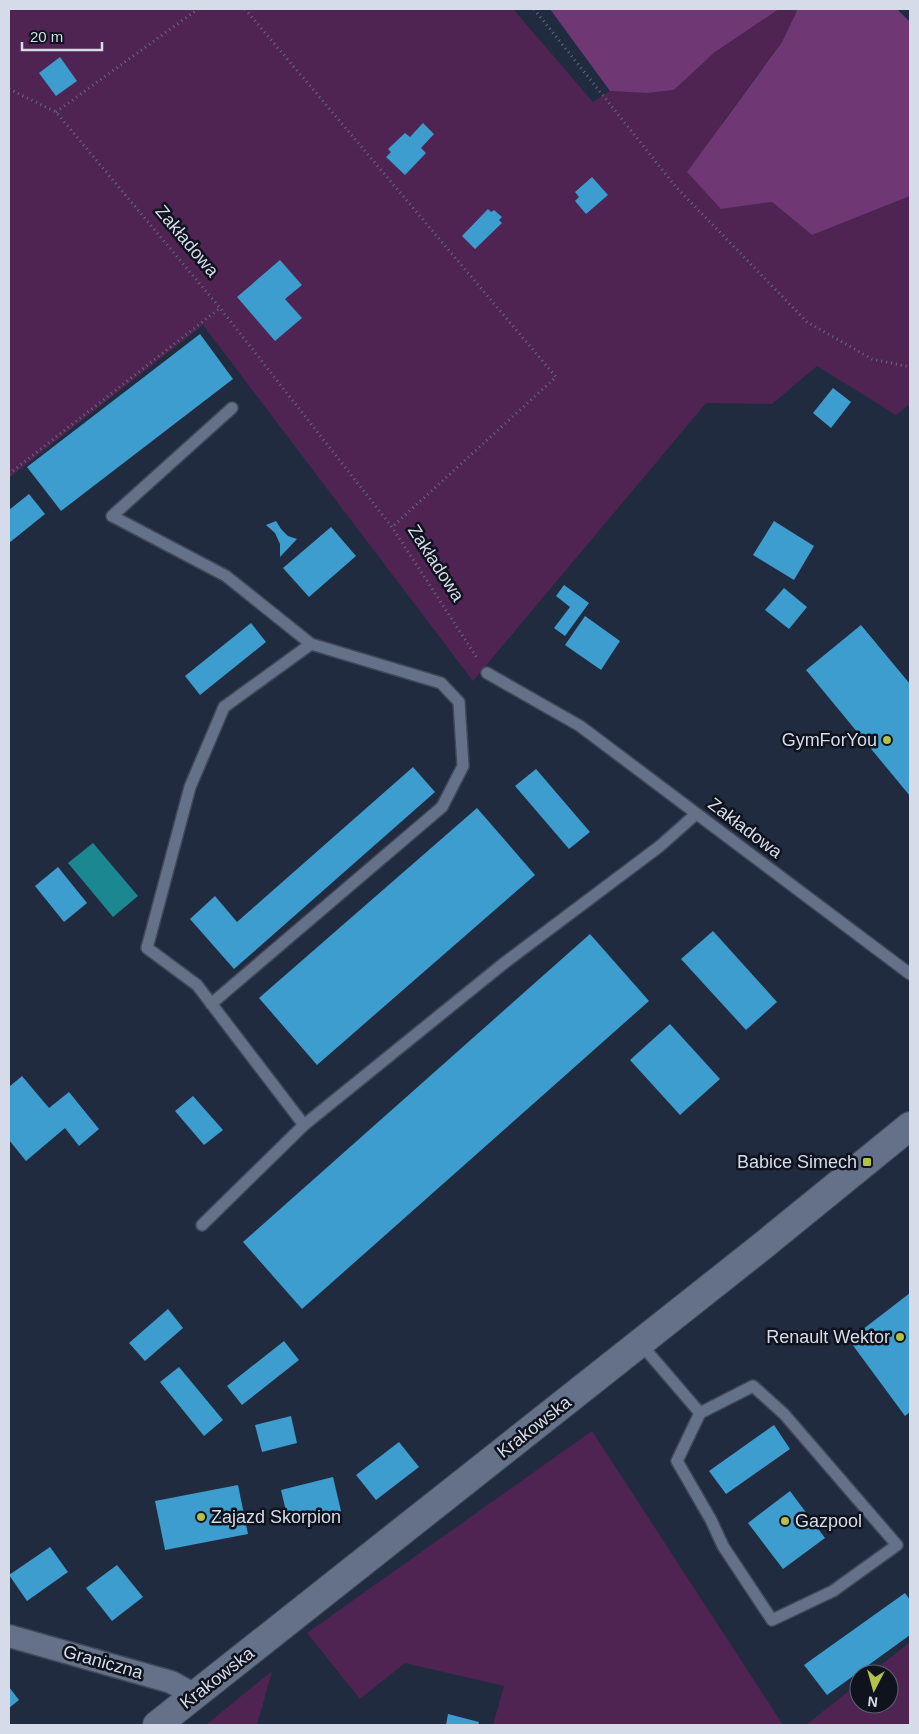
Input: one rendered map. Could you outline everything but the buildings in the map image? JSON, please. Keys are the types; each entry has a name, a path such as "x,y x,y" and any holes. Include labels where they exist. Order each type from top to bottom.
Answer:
{"street":[{"name":"Krakowska","path":"157,1725 640,1343 910,1126"},
{"name":"Graniczna","path":"9,1636 172,1682 195,1695"}],"lane":[{"path":"211,1004 442,807 463,766 459,702 441,683 311,644 226,576 112,516 232,408"},
{"path":"304,1125 197,985 147,948 190,787 224,707 311,644"},
{"name":"Zakładowa","path":"487,673 580,726 910,974"},
{"path":"202,1225 304,1125 503,964 660,846 696,814"},
{"path":"640,1343 700,1413"},
{"path":"754,1386 784,1414 897,1545 832,1591 772,1620 723,1546 677,1461 700,1413 754,1386"}],"path":[{"path":"56,112 198,9"},
{"path":"245,9 556,377 392,527"},
{"path":"534,9 676,188 807,322 872,358 910,367"},
{"name":"Zakładowa","path":"9,89 56,112 220,308 392,527 487,673"},
{"path":"9,474 220,308"}],"shaded area":[{"path":"9,9 513,9 593,102 610,91 647,93 674,90 715,52 779,9 794,9 798,11 782,42 722,123 721,209 772,202 812,235 910,196 910,404 896,415 817,366 772,404 706,403 473,681 203,325 9,478"},
{"path":"550,9 779,9 715,52 674,90 647,93 610,91"},
{"path":"794,9 897,9 910,22 910,196 812,235 772,202 721,209 687,172 782,42 797,11"},
{"path":"93,843 138,896 113,917 68,863"},
{"path":"592,1431 783,1725 493,1725 504,1686 405,1663 360,1699 307,1633"},
{"path":"910,1642 910,1725 806,1725 849,1691 849,1714 899,1714 899,1664 882,1664"},
{"path":"272,1671 257,1725 206,1725"}],"place":[{"name":"GymForYou","path":"887,740"},
{"name":"Babice Simech","path":"867,1162"},
{"name":"Renault Wektor","path":"900,1337"},
{"name":"Zajazd Skorpion","path":"201,1517"},
{"name":"Gazpool","path":"785,1521"}]}
